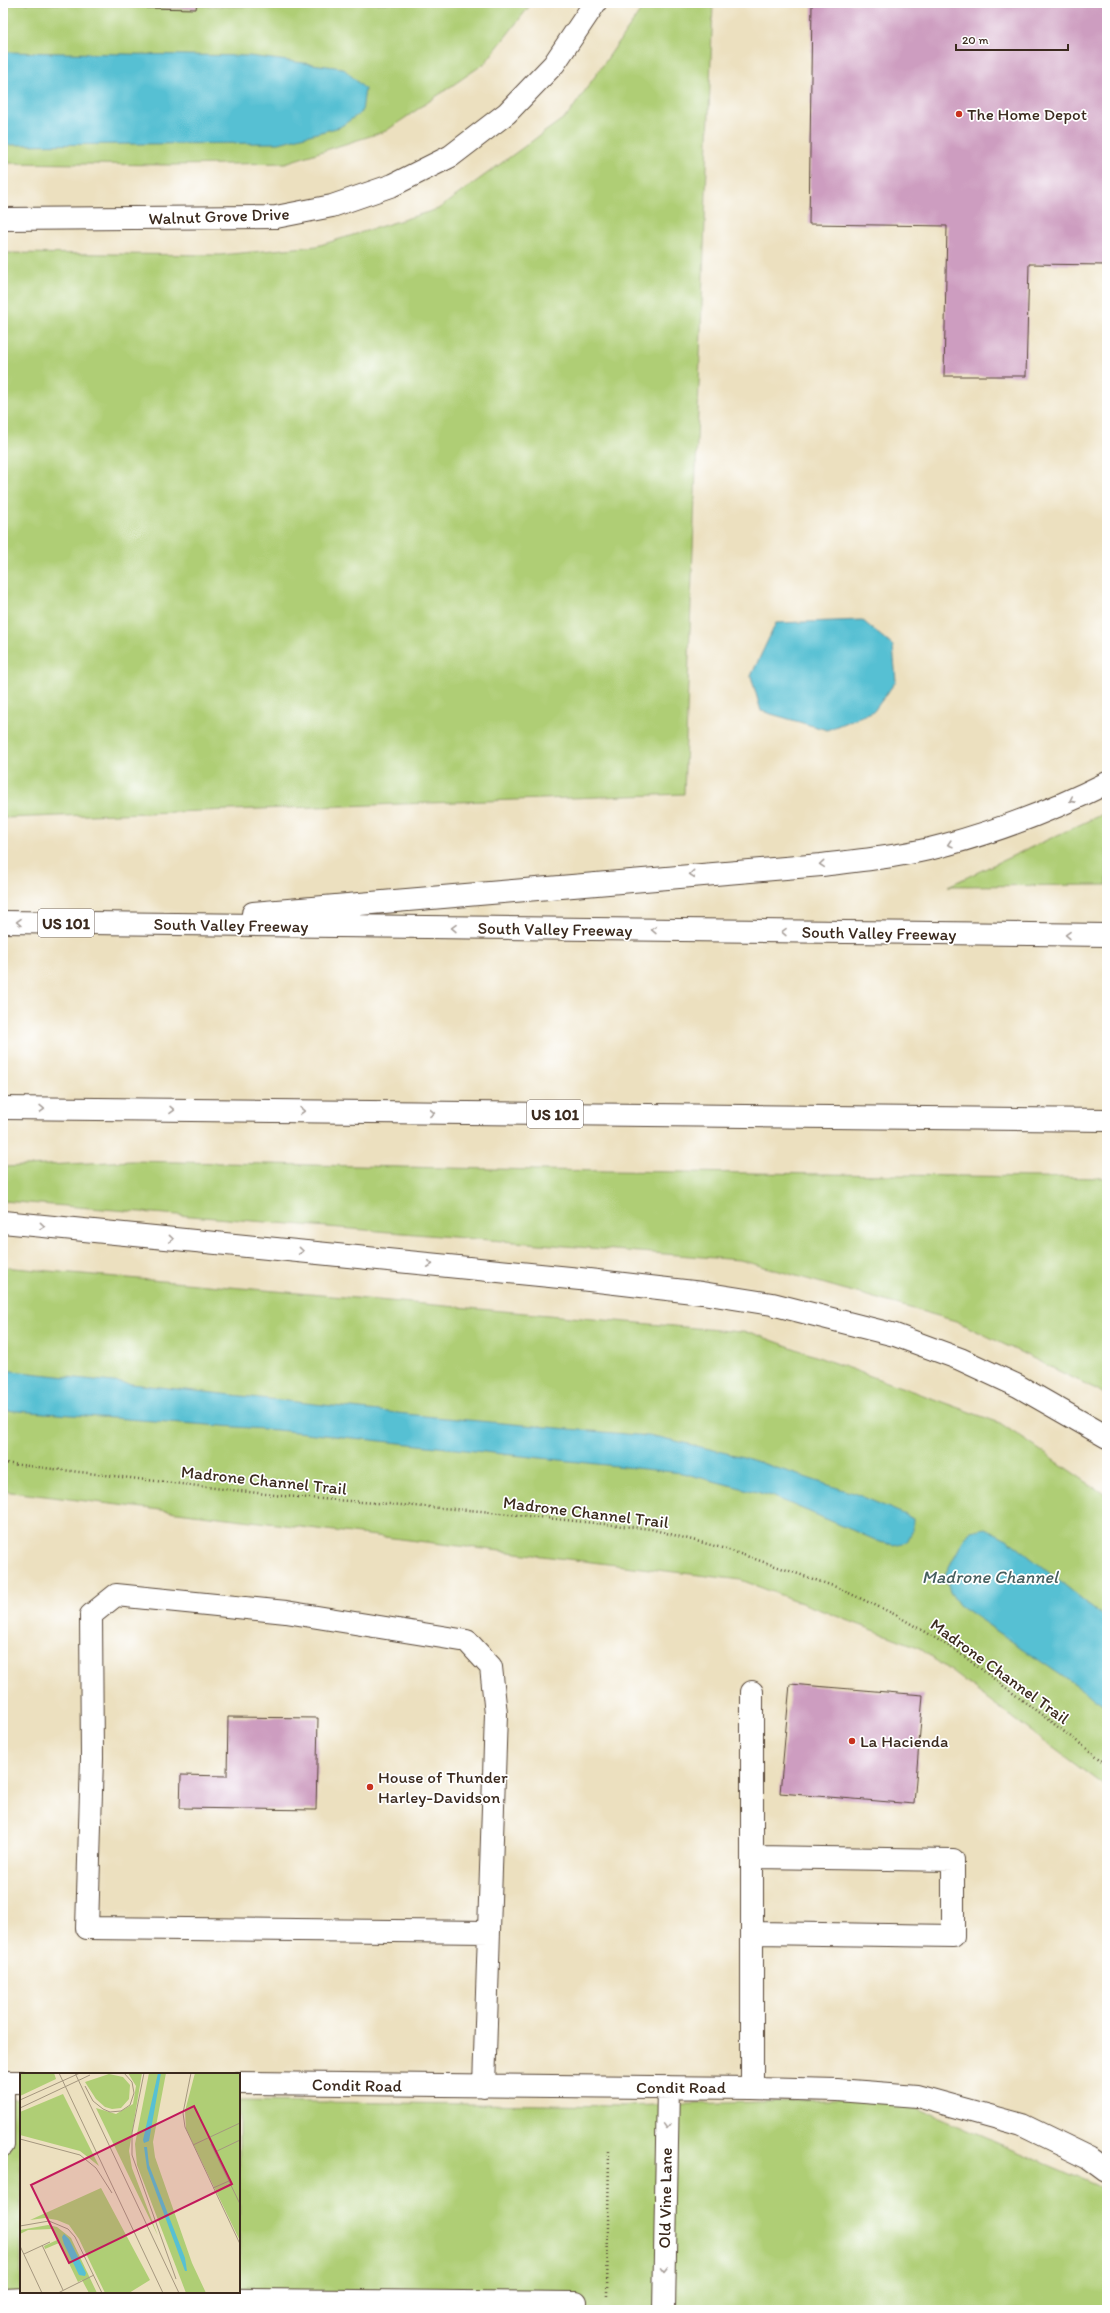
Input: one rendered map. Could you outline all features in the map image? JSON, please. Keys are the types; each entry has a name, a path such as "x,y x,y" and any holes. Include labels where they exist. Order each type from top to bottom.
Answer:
{"main road":[{"name":"Walnut Grove Drive","path":"3,219 276,217 332,206 393,186 451,156 507,113 554,64 595,3"},
{"path":"128,924 750,869 822,865 883,858 944,846 1006,827 1067,803 1107,783"},
{"name":"South Valley Freeway","path":"3,922 1107,936"},
{"name":"US 101","path":"3,1108 1107,1120"},
{"path":"3,1222 580,1279 702,1293 772,1304 896,1335 960,1359 1018,1386 1107,1437"},
{"path":"484,2086 489,1932 496,1714 491,1667 467,1641 286,1612 116,1595 91,1615 92,1758 87,1928 489,1932"},
{"path":"752,1692 752,2088"},
{"path":"752,1857 953,1860 953,1936 753,1933"},
{"path":"3,2145 3,2082 20,2082"},
{"name":"Condit Road","path":"240,2083 752,2088 837,2090 917,2096 1022,2125 1088,2157 1107,2171"},
{"name":"Old Vine Lane","path":"664,2310 668,2087"},
{"path":"3,2300 51,2295 457,2306 576,2303"}],"path":[{"name":"Madrone Channel Trail","path":"3,1463 283,1496 481,1511 652,1529 726,1549 836,1587 896,1615 957,1651 1107,1764"},
{"path":"607,2302 609,2150"}],"green space":[{"path":"3,3 292,7 292,3 532,3 485,63 386,131 285,163 173,165 3,163"},
{"path":"646,3 713,3 684,794 3,818 3,253 220,255 317,246 438,209 568,115"},
{"path":"1107,812 1107,885 948,886"},
{"path":"132,1161 538,1170 1107,1178 1107,1396 1098,1390 956,1321 740,1260 3,1201 3,1167"},
{"path":"3,1267 752,1333 1000,1423 1107,1496 1107,1788 918,1647 741,1580 3,1491"},
{"path":"3,2098 20,2099 20,2293 240,2293 240,2101 622,2106 892,2098 1107,2190 1107,2310 3,2310"}],"water":[{"path":"3,52 249,56 343,68 365,89 362,112 340,127 279,143 3,145"},
{"path":"862,620 893,646 896,681 874,711 827,730 761,711 751,676 776,623"},
{"name":"Madrone Channel","path":"3,1370 434,1417 659,1437 743,1457 856,1494 913,1519 913,1530 907,1542 894,1545 880,1542 772,1496 682,1473 277,1430 3,1410"},
{"name":"Madrone Channel","path":"985,1528 1007,1539 1107,1619 1107,1707 959,1605 950,1592 945,1574 964,1539 971,1531"}],"building":[{"path":"147,3 197,3 196,9 147,8"},
{"name":"The Home Depot","path":"812,3 1107,3 1107,265 1029,264 1026,376 944,376 947,226 809,224"},
{"path":"790,1684 923,1695 914,1804 780,1793"},
{"path":"228,1717 318,1718 316,1810 180,1808 181,1775 227,1776"}],"place":[{"name":"The Home Depot","path":"959,114"},
{"name":"La Hacienda","path":"852,1741"},
{"name":"House of Thunder Harley-Davidson","path":"370,1787"}]}
